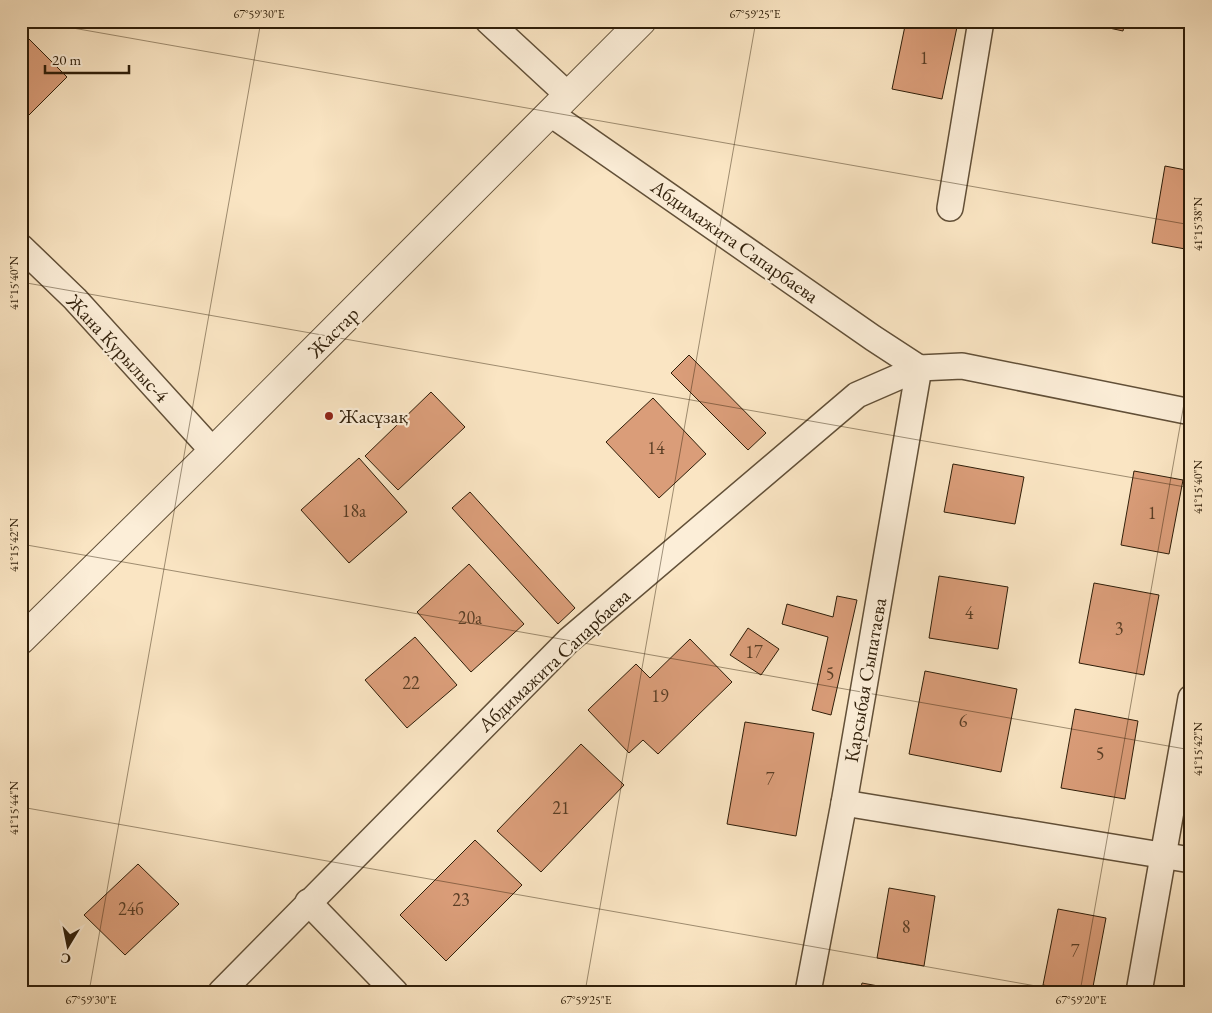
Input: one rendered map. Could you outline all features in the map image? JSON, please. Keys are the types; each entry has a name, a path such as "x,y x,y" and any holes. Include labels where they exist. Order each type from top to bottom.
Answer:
{"street":[{"name":"Абдимажита Сапарбаева","path":"488,21 559,105 864,332 919,368"},
{"name":"Жастар","path":"21,640 213,451 642,21"},
{"path":"950,208 982,21"},
{"name":"Жана Курылыс-4","path":"21,247 74,299 213,451"},
{"name":"Абдимажита Сапарбаева","path":"220,992 569,640 857,395 919,368 962,366 1191,412"},
{"name":"Карсыбая Сыпатаева","path":"808,992 844,803 919,368"},
{"path":"1139,992 1191,698"},
{"path":"844,803 1191,860"},
{"path":"308,902 395,992"}],"building":[{"path":"906,21 927,21 957,27 942,99 892,89"},
{"path":"1077,21 1125,21 1123,31"},
{"path":"26,36 67,77 23,121 21,119 21,41"},
{"path":"1191,78 1191,112 1184,111"},
{"path":"1165,166 1191,171 1191,250 1152,243"},
{"path":"689,355 766,433 748,450 671,373"},
{"path":"431,392 465,427 398,490 365,456"},
{"path":"653,398 706,454 659,498 606,442"},
{"path":"359,458 407,512 349,563 301,510"},
{"path":"953,464 1024,477 1015,524 944,512"},
{"path":"1134,471 1183,480 1169,554 1121,545"},
{"path":"470,492 575,608 558,624 452,508"},
{"path":"469,564 524,624 471,672 417,612"},
{"path":"939,576 1008,587 998,649 929,638"},
{"path":"1094,583 1159,595 1144,675 1079,663"},
{"path":"837,596 857,600 831,715 812,710 828,637 782,624 787,604 833,617"},
{"path":"748,628 779,649 761,675 730,655"},
{"path":"415,637 457,685 407,728 365,680"},
{"path":"690,639 732,682 658,754 643,740 629,753 588,710 636,664 650,678"},
{"path":"925,671 1017,689 1001,772 909,754"},
{"path":"1075,709 1138,721 1125,799 1061,788"},
{"path":"745,722 814,733 796,836 727,824"},
{"path":"581,744 624,785 541,872 497,831"},
{"path":"475,840 522,885 446,961 400,915"},
{"path":"138,864 179,904 125,955 84,915"},
{"path":"889,888 935,896 924,966 877,958"},
{"path":"1058,909 1106,918 1092,992 1043,985"},
{"path":"862,983 911,992 860,992"}],"place":[{"name":"Жасұзақ","path":"329,416"}]}
